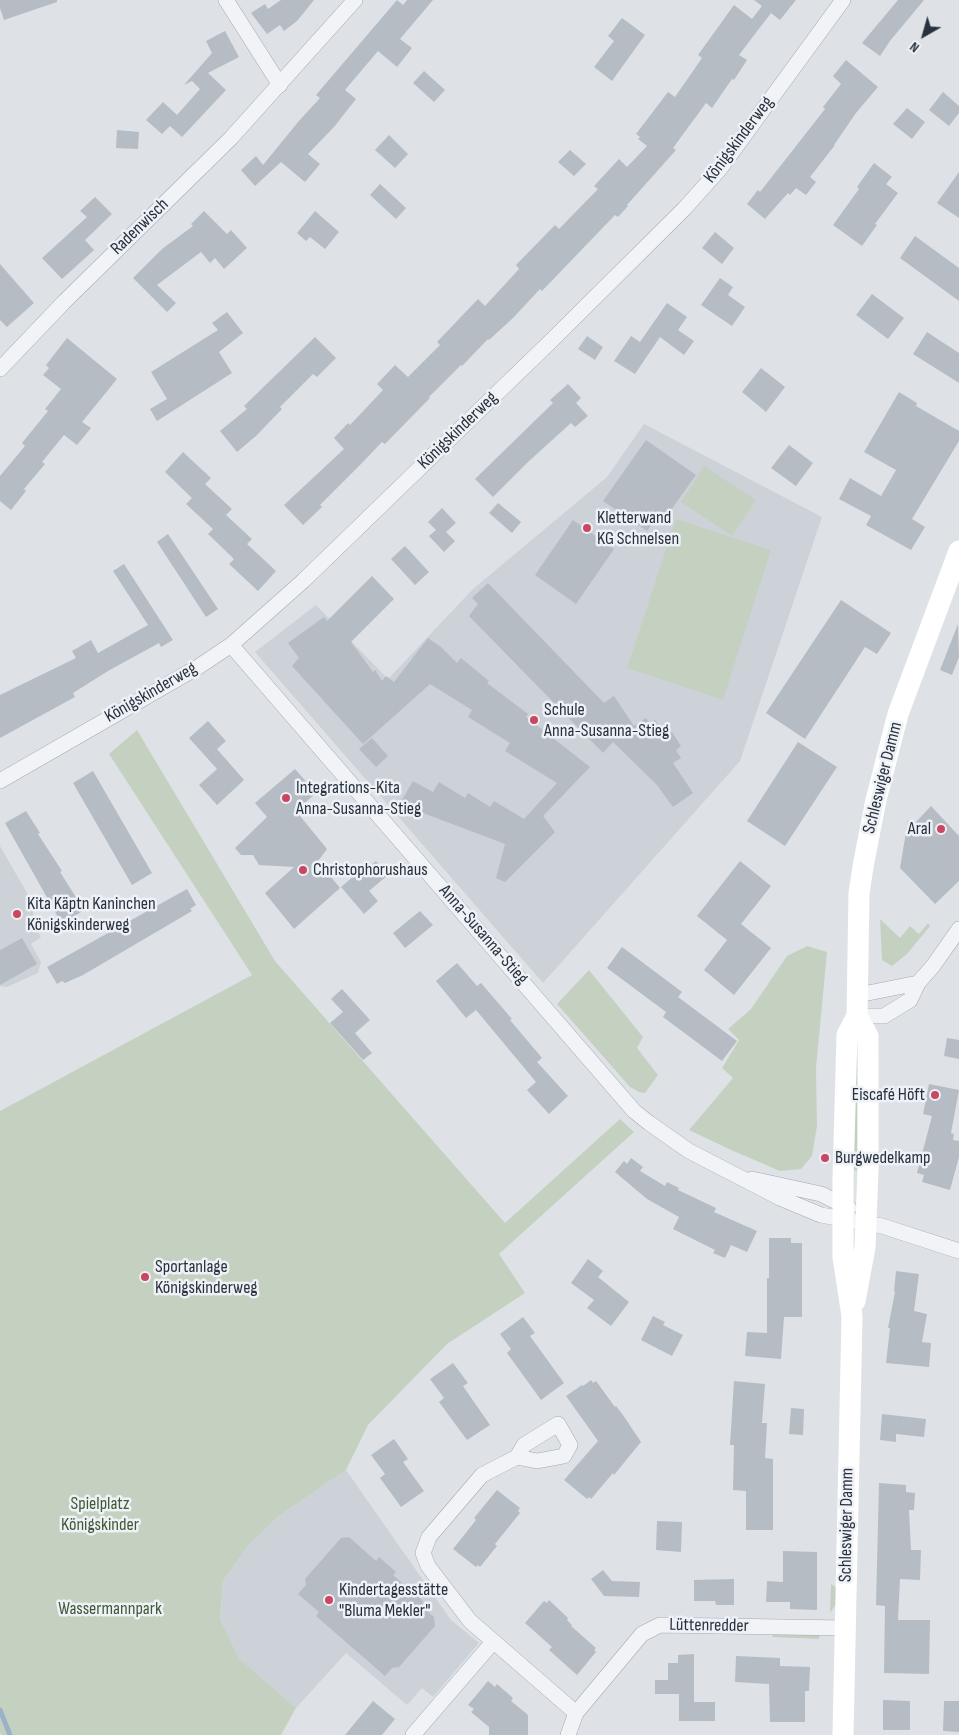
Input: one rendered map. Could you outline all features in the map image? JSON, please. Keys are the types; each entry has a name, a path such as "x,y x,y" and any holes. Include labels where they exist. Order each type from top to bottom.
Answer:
{"main road":[{"name":"Schleswiger Damm","path":"852,1316 843,1257 847,1035 857,1016 859,893 876,800 898,714 959,550"},
{"name":"Schleswiger Damm","path":"843,1735 852,1316 863,1261 868,1170 868,1036 857,1016"}],"street":[{"path":"226,0 280,85"},
{"name":"Radenwisch","path":"0,369 64,302 231,138 355,0"},
{"name":"Königskinderweg","path":"0,781 198,667 231,644 316,568 552,340 684,209 718,170 843,0"},
{"name":"Anna-Susanna-Stieg","path":"231,644 634,1111 682,1146 738,1176 782,1184 821,1194 844,1212 865,1222"},
{"path":"857,1016 884,1016 910,1000 918,984 959,929"},
{"path":"858,995 918,984"},
{"path":"865,1222 892,1229 959,1252"},
{"path":"518,1457 482,1475 429,1537 423,1553 428,1566 463,1613 493,1642 576,1713"},
{"name":"Lüttenredder","path":"568,1735 576,1713 642,1634 660,1625 844,1628"},
{"path":"413,1735 493,1642"}],"shaded area":[{"name":"Schule Anna-Susanna-Stieg","path":"644,424 822,517 740,761 543,983 255,652 316,605 388,679 473,589 607,477"},
{"name":"Kita Käptn Kaninchen Königskinderweg","path":"0,846 31,900 35,927 41,937 31,944 41,962 38,973 7,987 0,986"},
{"name":"Kindertagesstätte \"Bluma Mekler\"","path":"346,1470 451,1620 479,1643 433,1697 422,1688 407,1705 346,1653 296,1708 239,1658 220,1619 223,1581 248,1546 279,1516"}],"green space":[{"path":"704,466 756,500 732,536 681,502"},
{"path":"676,519 771,550 723,700 627,668"},
{"path":"137,730 275,961 505,1223 620,1119 634,1132 499,1254 525,1293 447,1344 368,1425 346,1470 279,1516 248,1546 223,1581 220,1619 239,1658 296,1708 281,1735 1,1735 0,1732 0,1111 252,975 109,754"},
{"path":"880,919 900,938 910,926 919,934 928,923 930,926 907,954 892,966 882,960"},
{"path":"807,946 827,952 816,1068 817,1126 812,1156 801,1169 780,1171 689,1130 733,1078 722,1068 739,1040 728,1029 751,1009 787,956"},
{"path":"589,970 643,1037 637,1048 658,1075 645,1093 630,1087 557,1004"},
{"path":"857,1024 858,1064 857,1171 851,1169"},
{"path":"831,1584 838,1589 836,1604 830,1613"},
{"path":"774,1632 820,1634 819,1639 772,1637"}],"building":[{"path":"0,0 57,0 57,2 4,20 0,8"},
{"path":"281,0 314,0 297,21 284,31 280,25 267,34 251,13 265,4 268,9"},
{"path":"397,0 403,5 407,0 433,0 400,39 412,48 397,67 378,51 345,90 356,99 334,127 308,154 320,164 305,182 281,162 255,186 241,170 256,156 263,165 320,98 316,95"},
{"path":"754,0 796,0 780,20 771,13 739,55 747,60 734,80 732,79 712,108 706,103 673,148 676,150 618,217 615,215 542,291 540,289 513,318 461,365 385,444 382,442 303,525 284,505 344,449 334,438 348,423 350,425 383,390 377,384 395,365 408,377 440,345 437,342 478,299 485,306 519,269 516,265 555,225 559,229 598,189 594,186 619,159 627,167 647,146 638,139 640,137 636,134 668,92 675,97 702,58 698,55 734,5 752,19 762,6"},
{"path":"898,0 924,0 880,56 862,43"},
{"path":"622,18 645,35 612,81 594,67 614,41 608,36"},
{"path":"225,31 239,57 208,73 226,90 182,137 170,126 162,134 146,120 163,102 177,115 200,89 192,81 184,85 212,53 206,41"},
{"path":"846,60 878,87 856,113 835,145 810,177 816,182 806,195 796,188 790,195 788,193 765,219 747,204 758,190 760,192 825,109 823,107 841,84 833,76"},
{"path":"424,71 445,90 434,102 413,83"},
{"path":"943,92 959,106 959,113 949,126 929,110"},
{"path":"907,108 925,122 912,139 893,124"},
{"path":"117,130 139,132 138,149 116,148"},
{"path":"389,135 408,154 395,168 375,150"},
{"path":"570,150 586,164 574,176 558,162"},
{"path":"874,163 892,177 886,184 898,193 875,224 877,225 862,246 833,225 859,189 857,187"},
{"path":"959,172 959,218 937,203"},
{"path":"380,184 406,208 396,219 370,195"},
{"path":"95,197 112,214 85,240 94,250 62,279 42,258 87,217 80,211"},
{"path":"204,211 227,234 231,230 247,248 224,269 215,258 210,263 201,252 157,285 176,303 167,312 133,278 162,249 193,226 191,224"},
{"path":"315,211 339,232 325,249 310,237 306,241 297,233"},
{"path":"715,232 734,248 722,264 702,248"},
{"path":"915,236 959,268 959,301 900,258"},
{"path":"0,264 34,303 7,327 0,320"},
{"path":"720,278 733,287 728,295 745,307 732,326 701,305"},
{"path":"872,294 904,318 888,339 856,315"},
{"path":"667,303 687,317 678,330 694,341 684,355 660,337 635,374 614,361 631,336 640,342"},
{"path":"227,312 243,333 219,352 232,373 157,421 150,409 167,399 151,372 218,330 212,323"},
{"path":"927,332 959,353 959,383 913,354"},
{"path":"587,336 603,347 595,360 578,349"},
{"path":"315,337 336,358 317,377 313,374 280,407 282,409 256,436 237,452 220,431 247,409 244,406"},
{"path":"67,338 117,379 82,422 91,428 77,445 64,435 42,462 45,464 24,489 26,491 11,510 0,501 0,476 25,446 22,443 48,411 45,409 61,389 43,375 49,368 46,365"},
{"path":"761,368 785,387 766,412 742,392"},
{"path":"568,384 581,398 576,403 588,416 575,427 571,423 493,497 475,479 553,403 550,400"},
{"path":"899,392 917,403 916,406 959,431 959,441 912,519 925,527 911,550 866,525 871,516 839,499 850,478 881,496 896,470 864,452"},
{"path":"646,440 696,475 661,524 655,520 647,531 603,501"},
{"path":"789,445 813,463 796,486 771,468"},
{"path":"183,452 211,478 205,484 232,509 226,515 252,539 247,544 276,571 258,591 229,564 234,559 208,534 213,529 186,504 192,498 165,472"},
{"path":"498,503 521,522 512,533 489,513"},
{"path":"442,508 456,523 446,532 455,541 444,552 429,536 436,530 428,522"},
{"path":"573,520 614,549 576,604 535,575"},
{"path":"168,534 218,609 206,617 157,542"},
{"path":"405,546 429,572 415,585 391,559"},
{"path":"124,564 173,640 161,647 159,643 108,671 73,693 75,697 0,738 0,695 76,658 72,651 91,640 98,653 148,625 113,571"},
{"path":"372,576 394,599 351,642 382,681 386,676 394,682 428,638 441,647 457,663 461,658 489,681 487,683 528,714 526,717 590,767 543,816 555,832 505,882 496,878 505,844 423,813 402,800 413,781 433,792 439,782 465,798 468,793 490,807 494,801 524,819 557,783 505,751 510,743 468,717 472,710 430,684 363,744 292,666 299,658 288,643 324,617 327,621"},
{"path":"488,583 604,703 614,696 634,726 646,718 650,724 655,720 666,736 672,732 681,746 676,750 681,758 673,763 693,793 673,807 657,785 613,742 603,753 469,616 478,604 472,598"},
{"path":"841,600 891,633 877,654 865,647 805,739 766,713"},
{"path":"958,624 959,657 952,675 940,670"},
{"path":"208,721 226,741 217,749 244,780 217,805 199,785 217,769 189,738"},
{"path":"372,738 388,756 376,767 359,749"},
{"path":"798,742 837,767 785,846 747,821"},
{"name":"Christophorushaus","path":"295,769 316,793 296,811 327,849 318,861 340,888 294,929 265,893 294,867 259,865 253,855 241,855 235,848 267,817 255,803"},
{"path":"93,771 152,873 132,885 73,783"},
{"path":"931,806 959,836 959,881 935,904 900,868 908,820 916,822"},
{"path":"26,811 84,910 62,924 5,823"},
{"path":"376,861 388,875 369,891 378,901 364,914 341,887 355,875 357,877"},
{"path":"740,861 771,886 741,924 771,948 734,995 704,970 727,940 697,916"},
{"path":"187,889 196,905 190,909 192,911 83,975 65,983 62,981 57,984 47,967"},
{"path":"420,911 433,925 405,948 393,933"},
{"path":"22,938 37,964 0,985 0,950"},
{"path":"622,947 682,992 678,997 737,1041 722,1061 663,1017 666,1012 607,968"},
{"path":"457,963 477,986 481,983 512,1019 510,1020 542,1058 537,1062 568,1096 549,1114 527,1090 536,1082 476,1010 466,1018 436,981"},
{"path":"342,989 370,1020 355,1033 372,1053 363,1060 330,1023 343,1012 331,999"},
{"path":"947,1038 959,1040 959,1059 944,1056"},
{"path":"929,1084 959,1090 951,1133 954,1134 953,1140 959,1141 959,1157 950,1190 922,1182 924,1175 917,1173 932,1116 923,1114"},
{"path":"631,1158 643,1167 640,1171 665,1186 667,1182 679,1188 678,1190 716,1208 714,1212 757,1231 747,1252 731,1245 725,1258 713,1253 715,1250 673,1229 679,1217 647,1199 615,1172 624,1161 627,1164"},
{"path":"769,1238 791,1238 791,1243 802,1243 802,1317 784,1317 781,1359 745,1356 747,1332 767,1333"},
{"path":"588,1259 603,1271 598,1277 629,1302 611,1326 587,1308 594,1300 571,1283"},
{"path":"896,1271 919,1274 914,1311 927,1314 922,1342 931,1343 929,1367 886,1363 890,1328 888,1328 895,1292"},
{"path":"653,1316 665,1322 663,1325 683,1335 672,1356 641,1340"},
{"path":"523,1317 535,1333 530,1336 564,1383 541,1400 507,1353 511,1349 500,1334"},
{"path":"453,1363 468,1383 463,1386 490,1425 467,1440 439,1402 444,1398 430,1379"},
{"path":"591,1380 593,1383 596,1381 623,1415 641,1442 614,1475 613,1473 591,1499 589,1497 587,1499 564,1480 598,1441 566,1396"},
{"path":"734,1381 765,1384 762,1423 767,1423 765,1458 773,1459 773,1530 746,1530 746,1491 733,1490 734,1445 730,1445"},
{"path":"791,1408 804,1409 803,1435 789,1434"},
{"path":"882,1414 926,1419 924,1437 896,1434 896,1442 880,1440"},
{"path":"394,1439 408,1459 403,1462 424,1491 401,1507 380,1478 385,1474 371,1455"},
{"path":"879,1483 906,1485 906,1492 915,1493 914,1510 909,1510 911,1550 921,1550 920,1580 900,1579 898,1620 930,1620 929,1674 884,1673 885,1606 876,1605"},
{"path":"497,1490 520,1508 518,1511 520,1513 495,1544 497,1546 480,1567 478,1565 476,1567 453,1549 476,1520 474,1518"},
{"path":"657,1521 682,1522 681,1552 656,1550"},
{"path":"349,1537 376,1561 379,1557 396,1572 393,1575 423,1601 423,1608 434,1617 435,1626 399,1667 392,1668 385,1676 316,1616 319,1612 298,1594 306,1585 305,1579 341,1538"},
{"path":"783,1551 817,1552 817,1610 790,1609 790,1602 766,1602 767,1581 783,1582"},
{"path":"603,1570 612,1581 640,1582 639,1597 604,1596 591,1579"},
{"path":"734,1579 734,1605 716,1605 715,1601 694,1601 694,1580"},
{"path":"549,1600 568,1618 567,1620 571,1626 596,1648 594,1650 596,1652 577,1675 549,1650 552,1647 525,1623 544,1601 547,1603"},
{"path":"694,1654 694,1702 715,1702 715,1721 679,1721 679,1694 655,1694 655,1680 668,1680 668,1663 678,1663 678,1655"},
{"path":"736,1656 780,1658 780,1666 810,1667 809,1691 805,1691 805,1722 770,1722 769,1684 735,1682"},
{"path":"488,1681 495,1687 497,1684 513,1698 511,1701 528,1715 528,1735 489,1735 489,1727 471,1712 474,1709 468,1705"},
{"path":"883,1700 910,1701 910,1730 883,1730"},
{"path":"373,1701 395,1719 382,1735 345,1735"},
{"path":"944,1701 959,1701 959,1732 943,1731"}],"waterway":[{"path":"0,1710 10,1735"}],"place":[{"name":"Kletterwand KG Schnelsen","path":"587,528"},
{"name":"Schule Anna-Susanna-Stieg","path":"534,720"},
{"name":"Integrations-Kita Anna-Susanna-Stieg","path":"286,798"},
{"name":"Aral","path":"941,829"},
{"name":"Christophorushaus","path":"303,870"},
{"name":"Kita Käptn Kaninchen Königskinderweg","path":"17,914"},
{"name":"Eiscafé Höft","path":"935,1095"},
{"name":"Burgwedelkamp","path":"825,1158"},
{"name":"Sportanlage Königskinderweg","path":"145,1277"},
{"name":"Kindertagesstätte \"Bluma Mekler\"","path":"329,1600"}],"park label":[{"name":"Spielplatz Königskinder","path":"100,1514"},
{"name":"Wassermannpark","path":"110,1609"}]}
